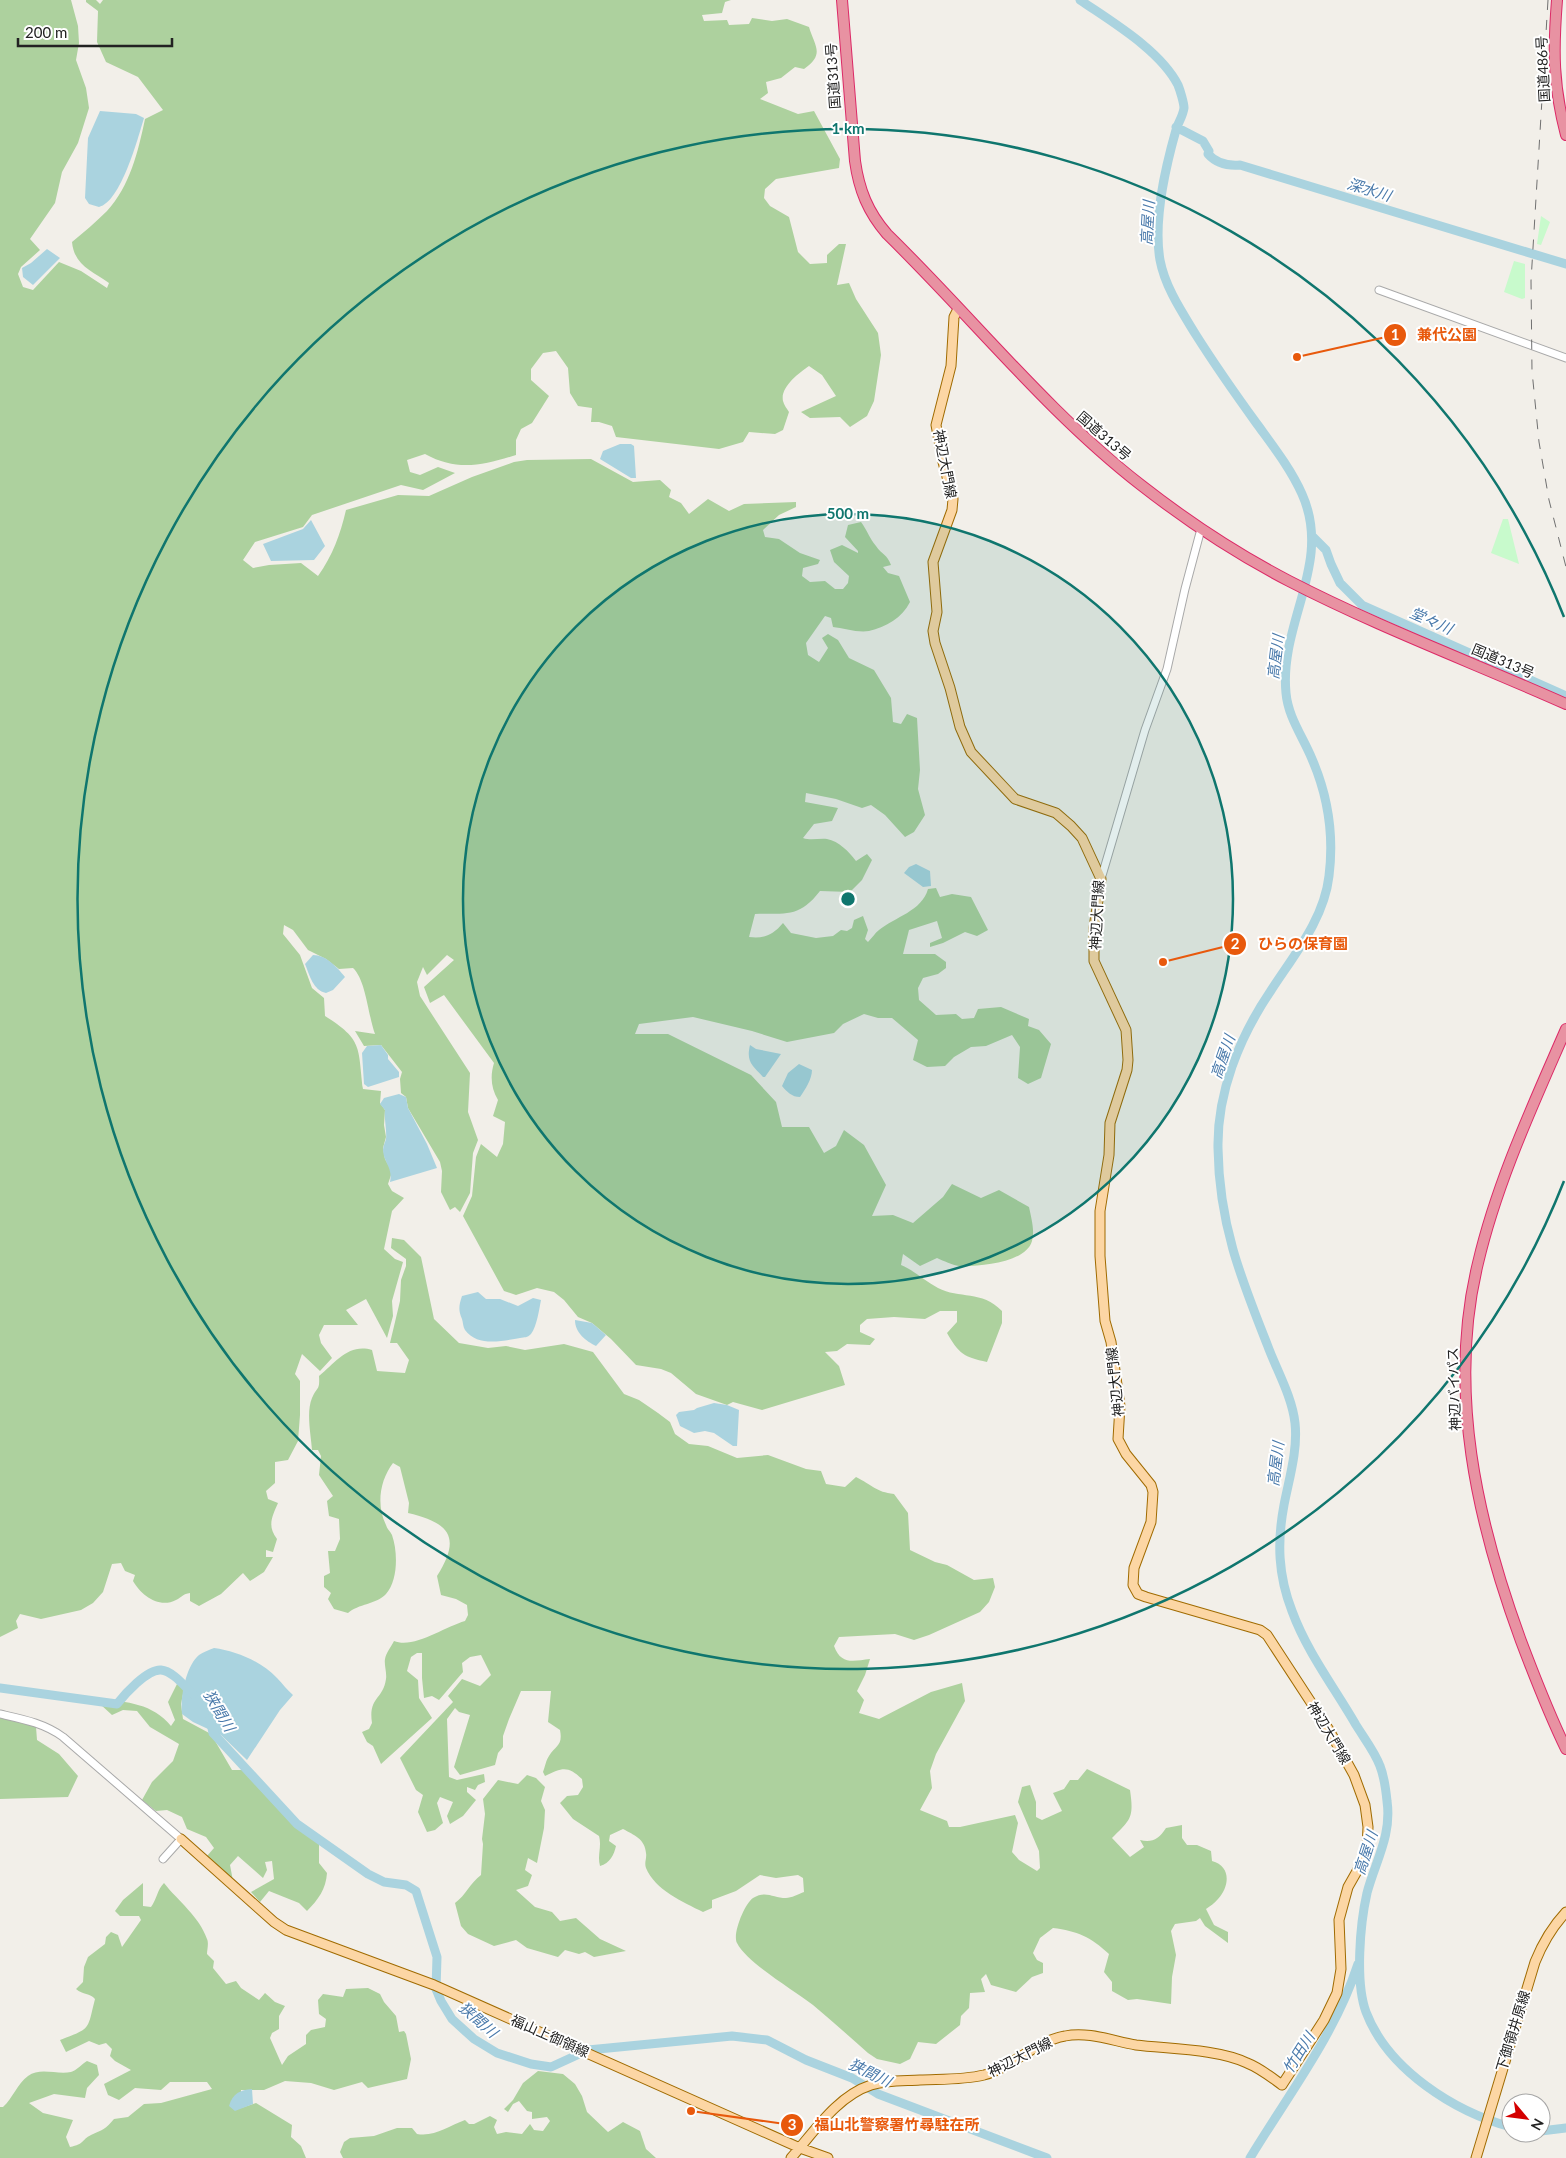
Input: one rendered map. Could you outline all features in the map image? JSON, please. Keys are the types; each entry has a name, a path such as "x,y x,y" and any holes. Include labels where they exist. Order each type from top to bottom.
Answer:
{"highway":[{"name":"国道313号","path":"842,0 854,162 859,188 871,214 958,309 1065,419 1142,486 1202,529 1288,580 1322,597 1566,704"},
{"name":"国道486号","path":"1557,0 1554,43 1555,85 1566,135"},
{"name":"国道486号","path":"1562,0 1559,44 1560,85 1566,113"},
{"name":"神辺バイパス","path":"1566,1029 1506,1172 1489,1224 1470,1303 1465,1374 1467,1419 1476,1487 1491,1553 1540,1693 1566,1749"}],"main road":[{"name":"神辺大門線","path":"791,2158 846,2098 860,2089 872,2085 984,2075 1012,2063 1054,2039 1074,2035 1222,2055 1248,2063 1282,2085 1324,2020 1337,1992 1341,1969 1340,1920 1348,1887 1365,1857 1368,1847 1368,1827 1360,1788 1329,1730 1267,1635 1260,1630 1146,1598 1138,1594 1132,1585 1134,1568 1151,1522 1153,1492 1151,1485 1126,1454 1118,1439 1120,1406 1111,1342 1105,1321 1100,1256 1100,1211 1109,1155 1110,1123 1125,1078 1128,1060 1126,1030 1094,961 1094,928 1101,879 1082,838 1056,814 1015,799 971,752 960,726 950,688 935,644 933,631 937,612 933,562 952,510 953,499 936,425 951,366 954,317 958,309"},
{"name":"福山上御領線","path":"181,1839 274,1922 286,1930 436,1986 800,2148 828,2158"},
{"name":"下御領井原線","path":"1476,2158 1535,1962 1552,1928 1566,1912"}],"street":[{"path":"1379,290 1566,358"},
{"path":"1101,879 1145,730 1167,669 1185,589 1202,529"},
{"path":"0,1714 51,1728 74,1745 181,1839 163,1859"}],"green space":[{"path":"0,0 71,0 78,26 79,43 76,60 86,88 89,108 78,143 62,172 55,203 30,239 40,250 21,267 18,274 23,287 33,290 59,262 81,271 107,288 109,283 80,262 73,250 72,242 107,211 122,191 132,168 145,119 163,110 138,77 106,62 97,42 98,11 86,0 96,0 100,4 103,0 731,0 725,2 722,13 702,15 704,21 727,20 729,25 749,24 752,18 772,21 787,19 809,27 817,50 814,59 804,69 795,67 781,78 766,82 768,93 760,99 798,114 814,111 840,159 839,168 776,179 765,189 764,198 770,206 789,217 798,252 810,264 827,263 827,255 839,244 846,244 837,285 849,283 856,299 878,333 881,355 874,401 867,416 850,427 840,417 810,418 801,412 836,396 822,375 809,366 791,381 784,391 783,401 789,412 783,430 775,434 749,432 743,442 719,449 616,437 612,426 591,422 592,408 578,406 570,393 568,368 556,351 543,353 531,369 531,380 549,396 532,423 521,429 516,440 516,455 492,462 470,465 448,463 425,454 407,460 410,472 420,475 438,467 455,473 423,490 401,485 312,515 303,527 255,542 243,560 253,568 301,563 318,576 335,544 346,510 398,495 429,496 472,477 514,462 527,460 591,459 633,482 660,480 671,490 669,497 681,503 689,514 708,499 729,511 744,504 796,502 796,507 779,515 763,530 765,537 779,539 800,553 820,560 818,564 803,568 802,576 810,582 825,581 835,589 843,589 848,583 849,576 834,562 830,550 842,545 858,553 845,537 848,525 861,522 878,549 891,565 883,567 888,573 899,576 910,602 903,613 893,621 869,631 855,631 833,627 831,618 825,616 806,643 808,655 819,662 828,648 822,638 828,634 838,640 849,658 874,670 891,698 893,722 901,724 907,714 917,718 920,770 918,789 925,815 914,832 905,837 885,815 871,805 862,808 836,799 806,793 805,802 838,808 832,821 814,824 803,838 831,840 843,847 856,861 867,854 872,860 862,880 850,892 820,891 799,910 784,913 755,914 749,937 768,935 776,931 783,923 791,933 816,938 833,936 841,930 847,931 852,928 854,920 863,916 868,930 865,939 868,942 885,925 907,913 920,903 928,889 936,888 940,897 952,894 971,897 988,930 977,936 965,932 930,947 930,943 942,938 937,921 909,930 903,954 935,954 946,962 946,968 938,974 923,978 918,988 919,1000 936,1015 956,1014 962,1019 974,1018 978,1009 1001,1007 1029,1019 1028,1026 1039,1030 1051,1044 1041,1078 1028,1084 1018,1078 1020,1047 1012,1035 986,1046 971,1047 954,1057 945,1066 927,1067 913,1060 918,1040 892,1018 878,1018 864,1014 843,1024 834,1033 787,1042 752,1031 693,1017 639,1024 635,1034 668,1034 751,1075 776,1102 782,1127 809,1127 824,1153 836,1146 844,1130 864,1145 886,1185 872,1216 893,1215 913,1223 943,1197 952,1184 981,1198 999,1190 1029,1207 1033,1228 1032,1241 1021,1254 1011,1259 967,1266 948,1263 937,1258 920,1266 903,1254 901,1265 938,1288 987,1300 1002,1311 1002,1323 987,1362 963,1354 955,1346 947,1333 957,1322 957,1311 940,1311 925,1319 894,1317 867,1319 860,1325 860,1332 875,1339 870,1345 847,1344 837,1351 825,1352 839,1366 845,1385 762,1410 733,1402 727,1405 696,1394 671,1373 661,1369 636,1365 611,1339 592,1323 578,1317 564,1300 554,1292 537,1288 516,1295 504,1291 463,1216 472,1196 476,1157 481,1144 497,1157 503,1144 505,1122 493,1116 498,1100 492,1082 494,1063 444,995 430,1003 424,987 454,960 447,955 427,975 423,967 417,982 420,996 470,1073 468,1112 478,1140 473,1153 470,1193 460,1212 455,1207 450,1210 441,1192 442,1171 440,1162 408,1108 406,1097 401,1093 400,1079 402,1072 381,1045 364,1046 355,1031 375,1034 364,989 357,974 353,968 339,969 326,959 308,950 293,930 284,925 283,934 300,955 312,988 324,998 325,1016 346,1032 356,1046 359,1054 363,1089 381,1091 380,1103 385,1110 384,1125 386,1137 383,1148 385,1159 392,1172 388,1184 392,1191 404,1198 392,1211 384,1249 395,1259 403,1262 392,1301 393,1316 387,1338 366,1299 346,1310 358,1325 324,1325 319,1335 321,1343 332,1358 320,1371 302,1354 295,1374 300,1381 298,1441 288,1460 275,1462 275,1483 266,1491 268,1499 278,1503 272,1517 271,1526 277,1539 273,1552 266,1550 266,1557 273,1557 264,1572 250,1581 243,1573 221,1594 199,1606 190,1601 190,1593 170,1602 157,1602 146,1596 136,1586 133,1581 135,1575 125,1571 121,1563 112,1564 103,1592 93,1603 81,1610 41,1619 20,1614 16,1621 18,1628 0,1637"},
{"path":"1541,216 1550,222 1541,245 1537,244"},
{"path":"1514,261 1525,264 1525,298 1522,299 1504,292"},
{"path":"1503,519 1508,519 1519,564 1491,553"},
{"path":"392,1238 404,1240 421,1257 434,1319 459,1343 488,1348 506,1346 525,1350 564,1344 593,1352 624,1394 639,1400 670,1422 675,1434 689,1444 708,1446 737,1458 768,1455 806,1469 821,1471 826,1484 845,1487 856,1477 878,1490 894,1494 908,1513 910,1550 935,1562 947,1565 974,1580 993,1578 995,1587 989,1602 980,1612 929,1635 914,1640 895,1634 839,1637 834,1646 844,1659 853,1661 870,1659 857,1691 864,1700 859,1713 879,1719 931,1692 962,1683 965,1701 936,1754 930,1771 932,1788 920,1810 947,1821 949,1827 960,1827 1015,1815 1018,1823 1012,1852 1019,1860 1037,1871 1040,1868 1039,1851 1018,1802 1022,1787 1030,1785 1036,1802 1036,1817 1042,1820 1062,1811 1053,1793 1064,1789 1070,1780 1078,1780 1087,1769 1130,1790 1132,1807 1130,1817 1112,1838 1130,1857 1144,1847 1140,1840 1152,1840 1161,1835 1166,1828 1182,1825 1182,1838 1187,1845 1197,1845 1211,1851 1212,1861 1223,1867 1227,1877 1222,1894 1206,1909 1214,1925 1228,1932 1228,1943 1205,1926 1200,1918 1196,1921 1175,1924 1171,1931 1176,1955 1172,1977 1171,2004 1137,1999 1128,2000 1112,1991 1112,1982 1104,1972 1109,1954 1096,1943 1083,1936 1053,1928 1040,1938 1033,1953 1037,1960 1043,1963 1043,1973 1032,1977 1016,1992 991,1985 986,1974 981,1979 985,1992 970,1993 969,2008 961,2016 960,2025 936,2044 918,2042 910,2059 900,2064 877,2059 868,2053 813,2005 750,1959 737,1943 736,1933 738,1926 743,1912 753,1898 762,1895 781,1898 793,1897 804,1892 803,1878 798,1875 776,1878 760,1875 736,1891 712,1900 712,1908 703,1912 670,1894 656,1883 646,1868 644,1844 623,1829 610,1835 609,1841 616,1846 609,1861 600,1866 599,1836 573,1819 560,1803 567,1796 578,1795 583,1787 582,1779 565,1769 545,1776 543,1772 548,1758 561,1739 560,1730 548,1722 551,1691 521,1691 503,1736 503,1747 498,1753 495,1765 460,1775 454,1767 470,1715 459,1712 455,1708 447,1719 449,1777 457,1780 484,1774 485,1782 478,1785 475,1790 467,1787 467,1792 476,1800 463,1816 450,1824 447,1816 453,1802 440,1797 437,1803 443,1823 435,1830 427,1832 418,1812 423,1795 416,1790 400,1758 453,1702 448,1696 462,1679 480,1686 491,1675 481,1655 470,1657 462,1663 463,1672 439,1700 432,1696 424,1698 422,1653 417,1653 411,1657 407,1671 418,1680 419,1698 432,1718 381,1764 373,1746 367,1742 362,1732 369,1729 372,1723 372,1708 384,1686 387,1652 394,1641 402,1643 420,1640 465,1621 468,1615 467,1605 456,1599 441,1595 437,1576 449,1552 450,1542 448,1534 434,1522 408,1513 409,1503 400,1467 393,1463 382,1485 380,1501 383,1517 394,1542 396,1566 393,1582 386,1594 378,1600 348,1613 334,1609 328,1599 331,1593 324,1587 324,1576 330,1573 328,1551 335,1551 340,1539 339,1519 329,1516 327,1501 333,1496 319,1475 321,1456 318,1450 312,1450 309,1424 310,1404 319,1386 319,1376 350,1351 356,1349 372,1350 377,1371 405,1373 409,1360 397,1343 390,1343 400,1301 401,1280 406,1266 406,1259 391,1248"},
{"path":"177,1684 184,1689 181,1704 183,1719 211,1734 232,1770 242,1770 294,1826 319,1841 319,1863 327,1873 326,1879 321,1894 307,1911 299,1903 269,1891 260,1902 251,1892 274,1879 272,1861 265,1862 267,1870 263,1878 238,1856 230,1865 233,1881 207,1856 214,1848 206,1837 187,1829 182,1817 167,1810 156,1811 142,1800 152,1782 173,1761 179,1744 150,1727 137,1711 123,1710 112,1715 100,1704 100,1700 120,1701 148,1708 171,1726 175,1720 168,1702"},
{"path":"0,1717 36,1727 37,1740 59,1754 78,1776 68,1797 0,1799"},
{"path":"527,1775 536,1778 545,1787 541,1801 545,1810 544,1828 537,1863 528,1858 525,1870 532,1875 528,1886 516,1890 535,1907 552,1912 560,1921 576,1918 600,1939 626,1951 594,1957 585,1952 579,1954 565,1950 558,1957 527,1948 516,1940 494,1946 468,1934 461,1926 455,1903 481,1875 485,1814 483,1799 498,1780 518,1784"},
{"path":"143,1883 143,1906 151,1907 164,1883 194,1916 207,1939 207,1954 214,1961 213,1968 226,1984 236,1981 241,1988 259,2000 265,1993 275,2002 285,2006 279,2016 279,2029 272,2033 270,2038 282,2065 288,2056 306,2044 306,2035 311,2030 325,2027 326,2019 319,2014 318,2000 323,1994 343,1997 346,1989 368,1988 380,1994 396,2016 399,2032 404,2031 406,2034 411,2059 407,2079 368,2088 362,2082 334,2090 311,2083 285,2081 264,2090 241,2090 241,2108 256,2103 292,2125 291,2137 301,2146 306,2158 0,2158 0,2107 3,2107 21,2083 33,2073 71,2072 87,2061 97,2065 99,2075 87,2088 85,2098 54,2094 29,2103 43,2113 73,2120 66,2137 70,2147 78,2145 88,2137 104,2129 114,2119 128,2117 144,2104 161,2103 212,2089 207,2082 170,2082 161,2090 135,2088 119,2100 108,2095 104,2084 131,2070 110,2056 112,2049 106,2043 99,2045 89,2041 66,2052 60,2040 83,2030 89,2022 95,1999 76,1989 83,1982 84,1967 88,1957 105,1944 106,1937 111,1932 118,1935 122,1947 141,1920 139,1916 120,1916 115,1911 123,1900"},
{"path":"538,2071 563,2074 575,2084 582,2096 587,2112 608,2132 623,2122 640,2131 646,2149 656,2158 343,2158 340,2152 344,2142 350,2138 374,2136 397,2128 412,2128 417,2134 424,2135 465,2120 469,2124 474,2124 490,2116 497,2120 494,2127 497,2134 506,2132 522,2134 530,2124 534,2130 543,2131 550,2121 547,2117 532,2119 532,2112 527,2111 519,2101 513,2104 508,2112 504,2109 513,2100 523,2083"}],"water":[{"path":"100,111 136,114 144,118 128,168 121,182 107,203 99,207 89,204 85,198 88,138"},
{"path":"47,249 60,258 33,285 23,277 22,268"},
{"path":"620,444 631,444 634,446 636,478 631,478 600,459 603,451"},
{"path":"311,520 325,546 314,560 271,561 263,544 303,529"},
{"path":"916,864 930,871 931,886 923,887 904,873 909,867"},
{"path":"313,955 327,959 345,977 333,990 326,993 318,989 312,982 305,964"},
{"path":"381,1045 388,1055 388,1059 399,1072 399,1077 368,1087 364,1084 362,1053 367,1046"},
{"path":"750,1045 756,1049 781,1054 765,1077 749,1059"},
{"path":"799,1064 812,1070 810,1081 800,1097 790,1094 782,1086 788,1073"},
{"path":"399,1094 406,1097 408,1108 437,1168 390,1182 391,1177 383,1150 386,1139 385,1110 380,1104 384,1098"},
{"path":"478,1292 486,1299 500,1299 518,1306 533,1298 541,1300 531,1334 526,1337 492,1342 470,1336 464,1327 460,1305 462,1296"},
{"path":"575,1320 592,1323 606,1335 596,1346 579,1333"},
{"path":"714,1403 727,1405 739,1410 737,1446 733,1446 714,1433 705,1431 694,1433 680,1426 676,1415 679,1412 694,1410"},
{"path":"214,1648 239,1654 256,1662 271,1672 293,1695 280,1710 247,1760 221,1735 193,1722 182,1714 183,1691 187,1674 194,1660 199,1655"},
{"path":"252,2089 253,2104 235,2111 229,2106 238,2093"}],"waterway":[{"name":"高屋川","path":"1080,0 1148,49 1160,60 1178,85 1184,108 1168,161 1159,212 1158,245 1162,270 1175,299 1196,335 1293,476 1302,494 1310,519 1312,544 1309,569 1290,642 1286,667 1286,693 1287,702 1296,727 1318,773 1326,802 1331,846 1329,876 1321,908 1314,923 1259,1010 1232,1067 1221,1107 1219,1127 1219,1175 1222,1201 1240,1272 1287,1393 1295,1423 1294,1454 1280,1532 1281,1571 1287,1598 1305,1641 1375,1756 1385,1783 1388,1814 1387,1826 1382,1848 1367,1893 1362,1920 1360,1969 1366,2012 1376,2033 1390,2052 1426,2086 1468,2111 1501,2124"},
{"name":"深水川","path":"1176,127 1203,141 1209,151 1208,154 1222,163 1240,165 1566,264"},
{"name":"堂々川","path":"1313,537 1326,550 1340,583 1362,605 1566,696"},
{"name":"狭間川","path":"0,1688 117,1704 149,1673 161,1670 170,1673 193,1694"},
{"name":"狭間川","path":"210,1719 213,1733 297,1824 368,1874 384,1882 406,1885 416,1891 437,1957 436,1989 441,2001 452,2019 474,2039 497,2053 531,2064 551,2067 588,2050 732,2036 767,2040 806,2060 852,2078 878,2094 1047,2158"},
{"name":"竹田川","path":"1250,2158 1324,2040 1337,2015 1358,1964"},
{"name":"高屋川","path":"1551,2130 1566,2128"}],"railway":[{"path":"1548,0 1531,281 1532,371 1539,442 1549,500 1566,567"}],"place":[{"name":"兼代公園","path":"1297,357"},
{"name":"ひらの保育園","path":"1163,962"},
{"name":"福山北警察署竹尋駐在所","path":"691,2111"}]}
